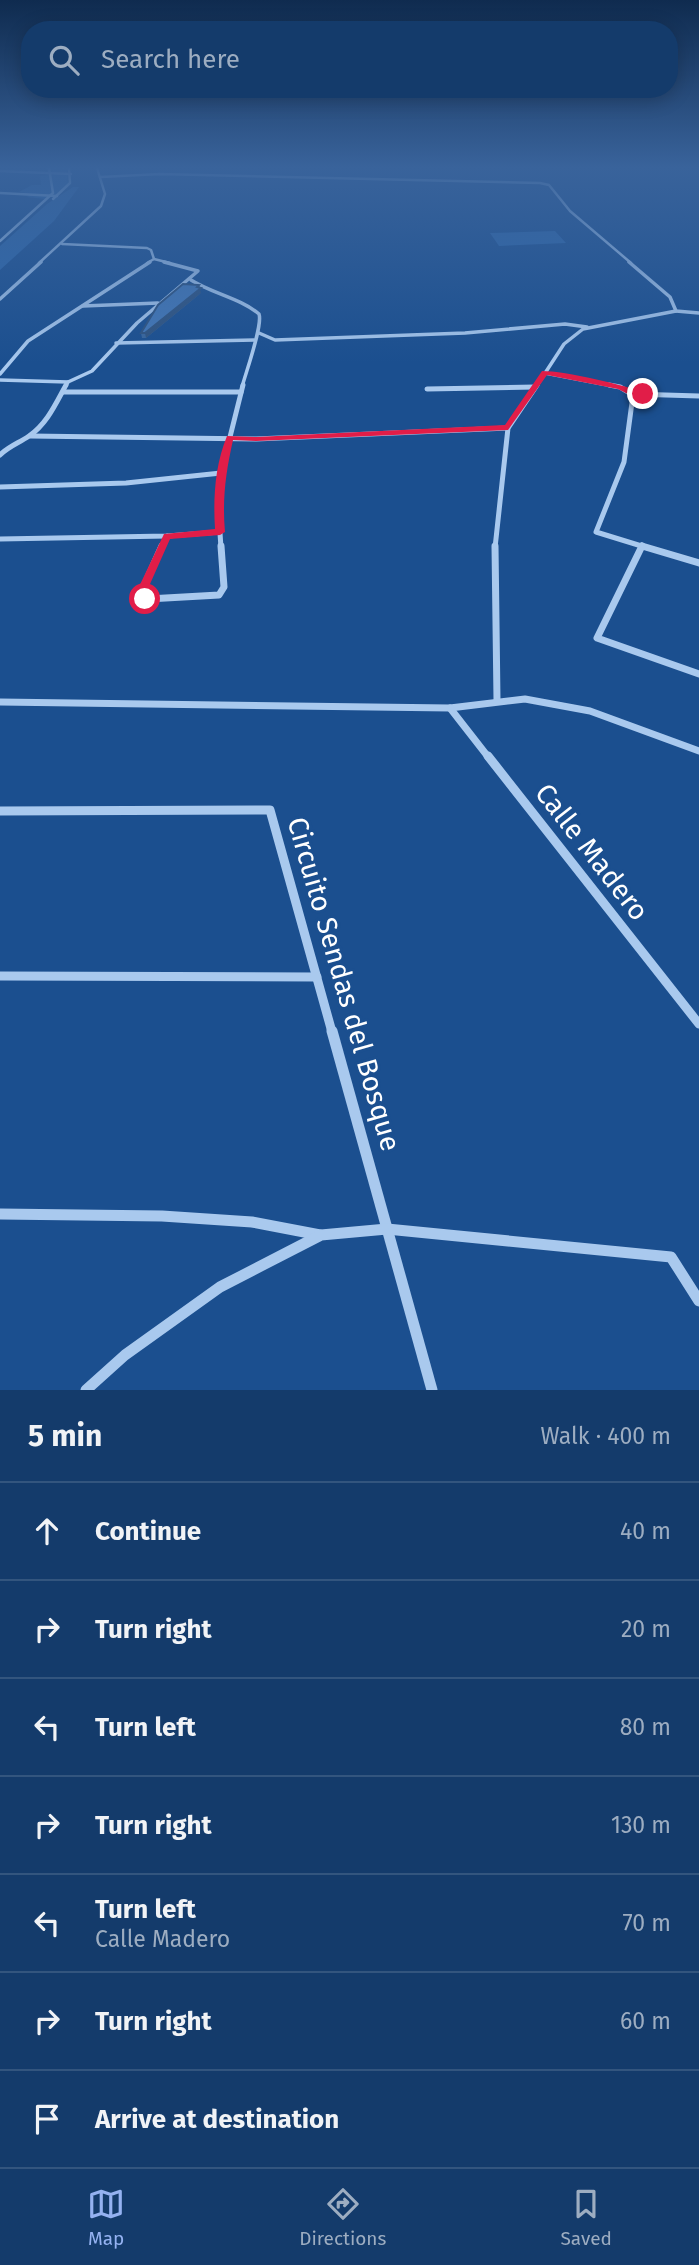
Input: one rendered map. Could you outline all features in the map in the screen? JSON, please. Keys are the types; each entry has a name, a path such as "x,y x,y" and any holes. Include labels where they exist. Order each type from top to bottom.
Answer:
{"street":[{"path":"0,299 73,233"},
{"path":"595,233 670,297 676,311"},
{"path":"62,244 147,248 151,250 154,259"},
{"path":"0,374 28,341 154,259 197,270 198,273 191,280 159,303 116,343 106,359 92,371 68,382 0,380"},
{"path":"167,536 141,593 145,599 219,595 223,587 218,503 221,473 254,340 259,333 260,320 254,308 219,296 191,280"},
{"path":"82,306 159,303"},
{"path":"497,700 495,537 508,428 564,344 583,329 676,311 699,313"},
{"path":"259,333 275,340 465,333 565,324 591,328"},
{"path":"116,343 254,340"},
{"path":"545,373 620,387 632,394 699,396"},
{"path":"0,455 8,447 30,436 50,415 68,382"},
{"path":"427,389 535,387"},
{"path":"63,392 241,392"},
{"path":"632,394 624,462 596,531 699,563"},
{"path":"30,436 256,439 508,428"},
{"path":"0,487 126,483 221,473"},
{"path":"0,539 167,536 220,532"},
{"path":"642,545 597,638 699,674"},
{"path":"0,702 450,708 497,700 526,699 576,708 699,751"},
{"name":"Calle Madero","path":"450,708 699,1024"},
{"name":"Circuito Sendas del Bosque","path":"0,811 270,810 432,1390"},
{"path":"0,976 317,977"},
{"path":"0,1214 162,1216 251,1222 321,1235 387,1229 671,1257 699,1301"},
{"path":"86,1390 125,1355 220,1287 321,1235"}],"shaded area":[{"path":"15,233 41,233 0,270 0,246"},
{"path":"490,233 557,233 566,243 499,246"}],"building":[{"path":"183,284 199,285 197,287 201,288 145,333 141,333 158,305"}],"route":[{"path":"145,599 141,593 167,536 220,532 218,503 221,473 230,437 256,439 508,428 545,373 620,387 632,394 643,394"}]}
